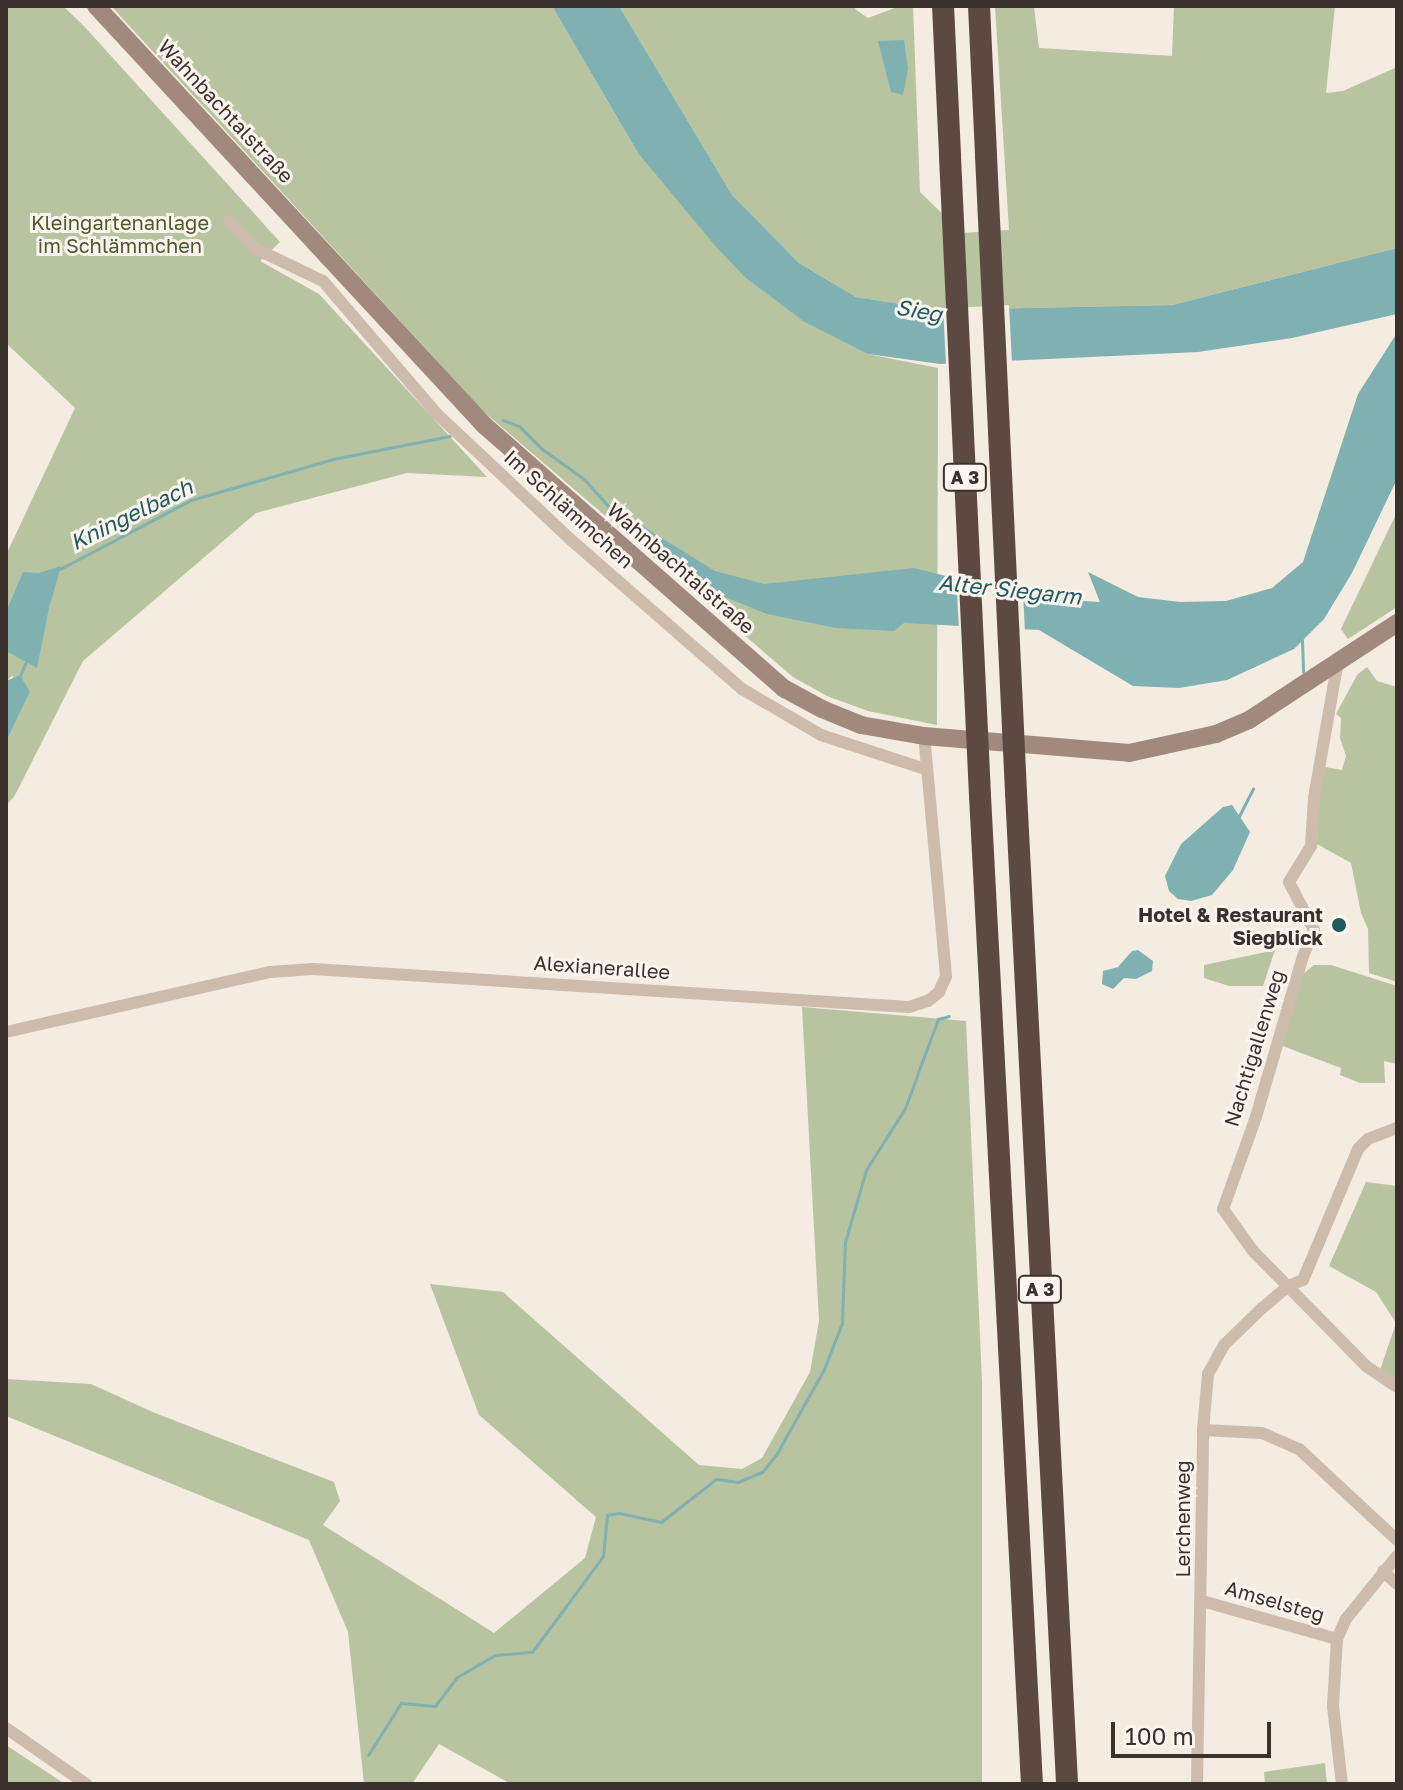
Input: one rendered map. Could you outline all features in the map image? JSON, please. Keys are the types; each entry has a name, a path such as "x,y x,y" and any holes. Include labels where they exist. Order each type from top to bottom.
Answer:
{"highway":[{"name":"A 3","path":"943,6 980,796 1032,1784"},
{"name":"A 3","path":"979,6 1067,1784"}],"main road":[{"name":"Wahnbachtalstraße","path":"96,6 484,425 785,689 822,709 861,725 924,736 1129,753 1216,734 1249,720 1337,666 1397,623"}],"street":[{"name":"Im Schlämmchen","path":"229,221 254,248 323,281 437,414 570,539 742,689 821,735 925,769"},
{"name":"Nachtigallenweg","path":"1288,1286 1253,1251 1223,1209 1256,1117 1298,970 1314,930 1289,882 1311,846 1314,798 1337,666"},
{"name":"Alexianerallee","path":"6,1032 270,972 313,969 909,1007 928,1001 939,992 946,976 924,736"},
{"name":"Lerchenweg","path":"1197,1784 1203,1430 1208,1374 1224,1345 1288,1286 1303,1280 1312,1265 1358,1149 1368,1139 1397,1128"},
{"path":"1288,1286 1366,1366 1397,1387"},
{"path":"1203,1430 1262,1433 1299,1449 1397,1540"},
{"path":"1342,1784 1333,1706 1337,1639 1346,1619 1397,1556"},
{"path":"1383,1571 1397,1584"},
{"name":"Amselsteg","path":"1202,1601 1337,1639"},
{"path":"6,1728 86,1784"}],"green space":[{"name":"Kleingartenanlage im Schlämmchen","path":"6,6 63,6 82,24 280,242 260,261 319,294 487,477 407,473 256,513 83,661 14,797 6,805 6,742 30,692 12,676 6,681 6,555 75,408 6,343"},
{"path":"111,6 552,6 638,153 868,354 938,368 937,725 868,711 827,696 793,677 483,411"},
{"path":"619,6 856,6 855,9 868,18 900,6 913,6 920,192 962,233 1009,230 995,6 1034,6 1039,48 1172,56 1174,6 1335,6 1326,93 1343,91 1397,67 1397,248 1172,305 938,310 856,297 799,263 732,195"},
{"path":"1397,512 1397,607 1348,639 1341,629"},
{"path":"1367,667 1377,681 1397,687 1397,982 1369,973 1368,929 1361,913 1351,863 1317,844 1319,798 1325,767 1342,770 1346,756 1340,738 1341,718 1336,714 1357,675"},
{"path":"1275,950 1263,986 1229,986 1204,978 1204,965"},
{"path":"1314,965 1331,965 1397,986 1397,1064 1384,1061 1385,1083 1360,1083 1340,1075 1341,1068 1280,1045 1301,976"},
{"path":"802,1007 966,1021 982,1381 982,1784 511,1784 439,1744 412,1784 364,1784 348,1632 309,1540 6,1416 6,1379 91,1384 155,1413 334,1482 340,1501 323,1525 494,1633 585,1558 596,1517 479,1415 430,1284 503,1292 699,1465 742,1469 762,1458 810,1372 819,1321"},
{"path":"1366,1182 1397,1186 1397,1382 1379,1373 1396,1323 1376,1292 1329,1266"},
{"path":"6,1745 65,1784 6,1784"},
{"path":"1325,1763 1327,1784 1265,1784 1264,1772"}],"water":[{"name":"Sieg","path":"552,6 619,6 732,195 799,263 856,297 938,310 1172,305 1397,248 1397,314 1292,338 1198,352 940,364 868,354 803,321 746,278 717,248 638,153"},
{"path":"904,40 908,69 903,95 891,92 878,41"},
{"path":"1397,333 1397,479 1352,573 1324,619 1294,649 1227,680 1179,688 1133,686 1039,630 904,623 894,631 836,628 767,614 725,597 638,533 632,523 641,525 715,571 764,584 914,568 1034,598 1100,602 1088,572 1138,597 1180,602 1226,601 1272,588 1303,562 1358,394"},
{"path":"61,566 37,668 6,651 6,612 23,572 39,573"},
{"path":"20,675 30,692 6,742 6,681"},
{"path":"1232,805 1250,832 1233,870 1212,895 1191,901 1178,899 1169,891 1165,876 1181,844 1223,807"},
{"path":"1138,950 1153,961 1152,971 1136,979 1124,978 1113,989 1102,984 1103,971 1118,967 1132,951"}],"pier":[{"path":"1009,305 1012,364 946,367 943,308"},
{"path":"956,575 1023,591 1025,633 959,630"}],"waterway":[{"name":"Kningelbach","path":"503,420 519,426 542,449 584,479 608,506 632,523"},
{"name":"Kningelbach","path":"60,569 191,500 333,459 450,436"},
{"path":"1302,640 1303,672"},
{"name":"Kningelbach","path":"19,678 27,659"},
{"path":"1238,818 1253,789"},
{"path":"368,1755 401,1703 435,1706 457,1677 495,1655 532,1652 603,1556 607,1515 619,1513 661,1522 716,1479 738,1482 762,1472 776,1455 824,1369 842,1323 845,1242 866,1170 905,1108 938,1019 949,1016"}],"place":[{"name":"Hotel & Restaurant Siegblick","path":"1339,925"}],"water label":[{"name":"Alter Siegarm","path":"1010,589"}]}
